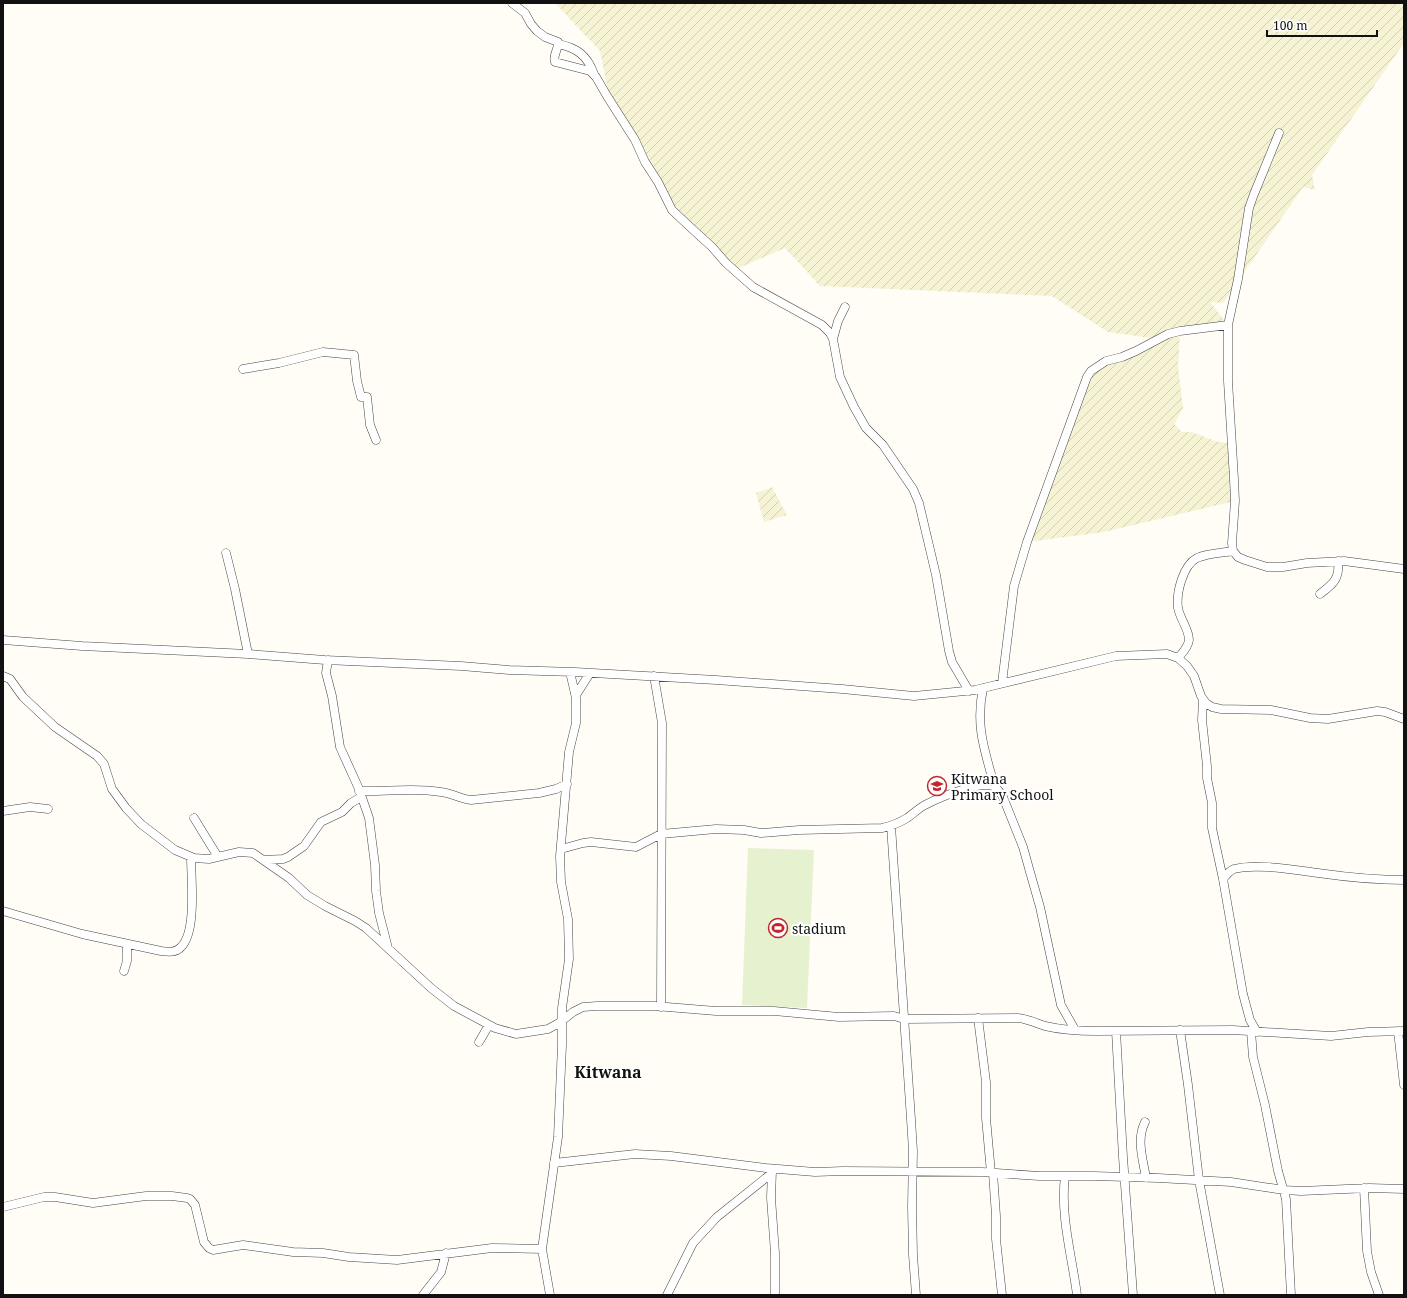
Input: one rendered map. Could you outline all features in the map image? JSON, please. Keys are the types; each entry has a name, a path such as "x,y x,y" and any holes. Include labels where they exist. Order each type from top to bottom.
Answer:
{"street":[{"path":"512,3 525,12 531,24 545,37 556,40 558,44 570,47 580,52 590,65 594,74 635,140 645,162 658,182 672,210 712,247 726,263 751,285 766,295 822,324 830,333 833,338 840,377 854,407 866,428 883,445 913,489 919,503 936,575 946,641 950,657 970,691"},
{"path":"558,44 554,57 555,62 590,71 594,74"},
{"path":"1279,134 1249,208 1238,279 1228,325 1229,388 1235,501 1232,543 1233,551 1238,557 1267,567 1283,567 1307,563 1338,561 1404,569"},
{"path":"833,338 838,321 845,307"},
{"path":"1002,683 1014,586 1027,542 1087,377 1098,365 1136,351 1168,334 1228,325"},
{"path":"243,369 279,363 323,352 354,355 359,391 361,397 367,397 370,425 376,440"},
{"path":"1178,658 1188,646 1189,639 1178,607 1179,592 1184,573 1190,562 1201,556 1233,551"},
{"path":"226,553 248,654"},
{"path":"1320,594 1336,580 1339,569 1338,561"},
{"path":"3,640 328,660 654,676 842,689 914,696 970,691 1116,656 1167,654 1178,658 1187,666 1194,676 1203,699 1209,706 1221,709 1271,710 1310,718 1328,719 1377,711 1385,712 1404,719"},
{"path":"328,660 326,673 332,696 340,747 369,818 373,840 377,902 388,949"},
{"path":"550,1295 542,1249 558,1137 562,1008 563,992 569,959 569,931 560,871 560,856 569,752 576,723 576,696 570,672"},
{"path":"576,696 590,673"},
{"path":"3,676 10,679 23,697 55,727 97,756 104,764 112,788 126,808 141,824 175,850 190,857 209,859 245,852 253,853 289,878 307,895 366,928 444,999 489,1025 505,1031 516,1034 548,1029 583,1007 622,1006 716,1011 774,1011 839,1017 894,1016 904,1019 1018,1018 1045,1026 1075,1030 1254,1031 1331,1036 1401,1031 1404,1085"},
{"path":"654,676 662,723 660,834 661,1007"},
{"path":"983,688 979,712 980,727 987,764 995,788"},
{"path":"1203,699 1202,720 1207,778 1212,803 1212,828 1248,1014 1254,1031 1253,1057 1288,1210 1291,1295"},
{"path":"264,860 283,859 304,846 321,822 342,812 360,794 388,790 441,792 462,799 471,800 539,793 556,789 567,784"},
{"path":"561,849 591,842 636,847 660,834 716,829 744,830 761,833 806,829 882,828 891,826 907,818 924,806 944,796 984,785 992,786 998,790 1003,797 1023,847 1040,907 1061,1006 1075,1030"},
{"path":"3,810 30,807 48,809"},
{"path":"194,818 218,857"},
{"path":"891,826 911,1113 913,1255 916,1295"},
{"path":"3,912 77,933 127,944 169,952 176,950 181,947 187,939 193,905 190,857"},
{"path":"1223,879 1233,870 1249,867 1276,868 1375,879 1404,880"},
{"path":"124,971 127,961 127,944"},
{"path":"1240,1031 1246,1024 1248,1014"},
{"path":"978,1018 986,1075 986,1118 1002,1295"},
{"path":"479,1042 489,1025"},
{"path":"1180,1030 1199,1180 1220,1295"},
{"path":"1116,1031 1133,1295"},
{"path":"1145,1122 1141,1129 1140,1151 1146,1178"},
{"path":"554,1163 635,1154 671,1156 772,1171 815,1172 843,1170 1125,1177 1231,1182 1284,1190 1319,1191 1364,1188 1404,1189"},
{"path":"667,1295 693,1243 717,1217 772,1171"},
{"path":"772,1171 770,1198 775,1253 775,1295"},
{"path":"1066,1176 1064,1200 1067,1234 1077,1295"},
{"path":"1364,1188 1367,1251 1371,1272 1379,1295"},
{"path":"3,1207 44,1197 55,1197 93,1203 141,1197 187,1198 193,1202 204,1242 213,1250 243,1245 293,1252 323,1253 349,1258 390,1260 492,1248 542,1249"},
{"path":"424,1295 441,1272 446,1253"}],"shaded area":[{"path":"555,3 1404,3 1404,43 1312,175 1315,190 1303,187 1223,303 1210,302 1228,325 1180,331 1178,368 1183,408 1174,424 1182,432 1192,432 1215,441 1231,444 1235,501 1104,532 1027,542 1067,433 1098,365 1158,339 1108,332 1052,296 820,286 785,248 734,270 665,199 610,100 600,51"},
{"path":"772,487 787,515 764,522 756,493"}],"green space":[{"name":"stadium","path":"748,848 814,850 807,1008 742,1005"}],"place":[{"name":"Kitwana Primary School","path":"937,786"},
{"name":"stadium","path":"778,928"}],"district":[{"name":"Kitwana","path":"608,1072"}]}
